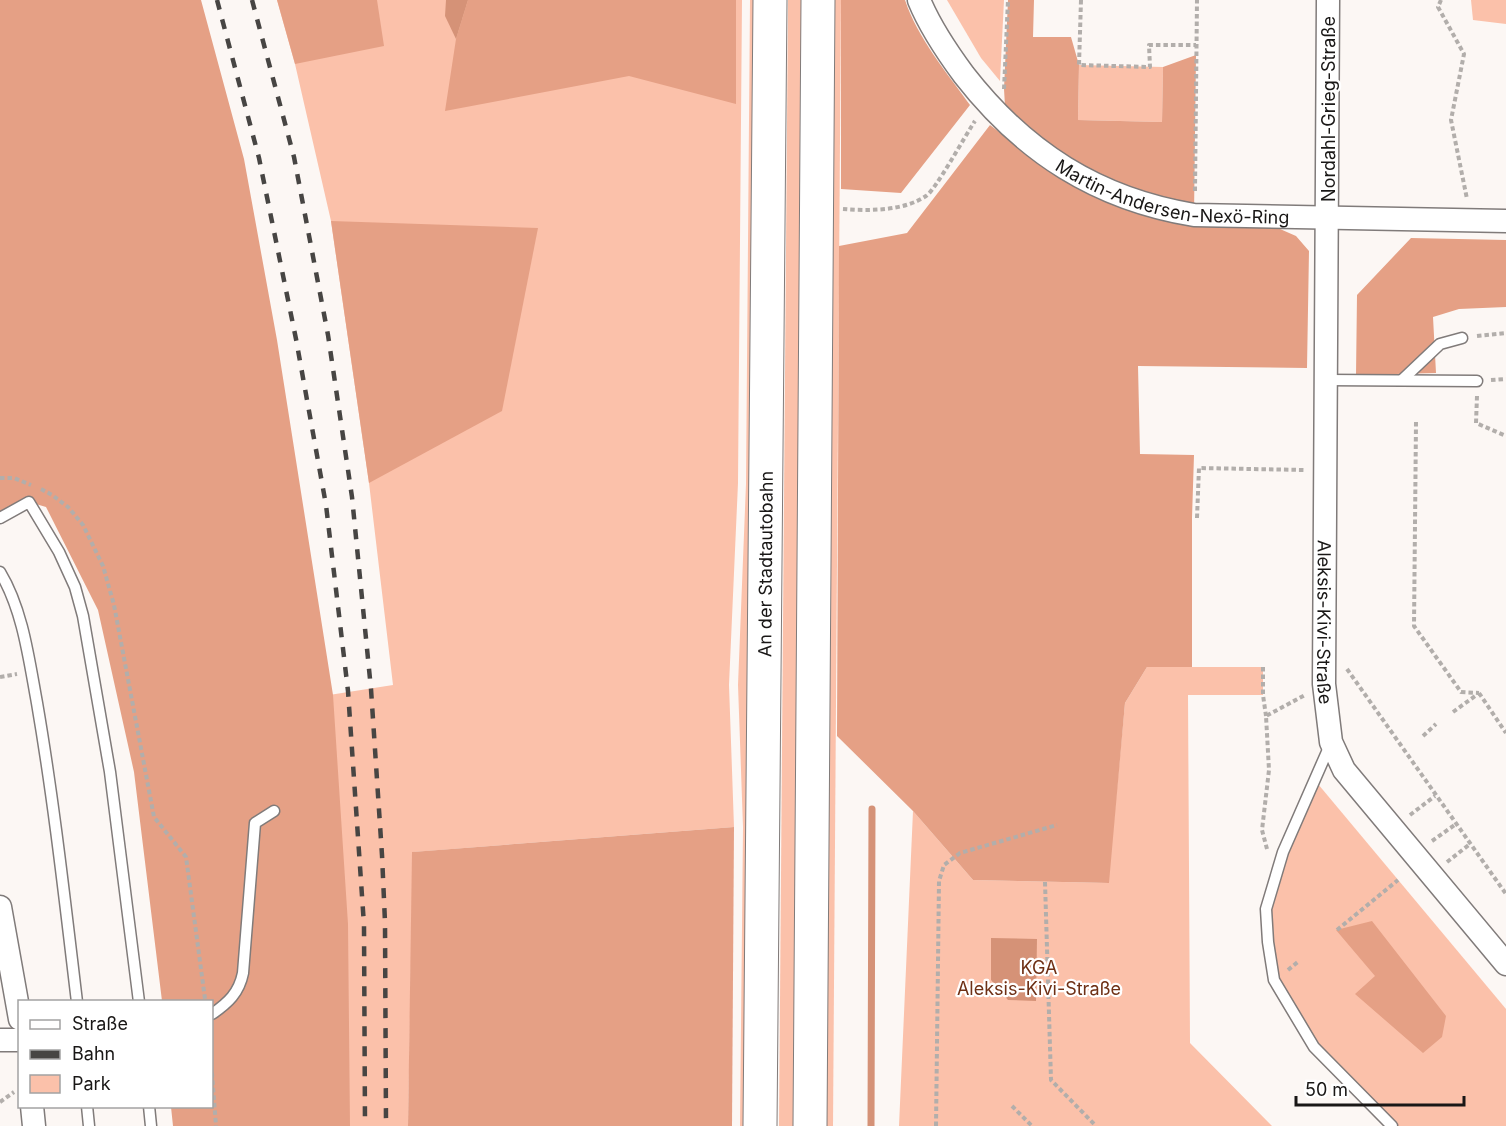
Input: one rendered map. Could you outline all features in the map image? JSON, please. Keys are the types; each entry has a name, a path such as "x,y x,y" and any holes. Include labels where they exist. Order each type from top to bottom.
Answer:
{"highway":[{"name":"An der Stadtautobahn","path":"760,1126 770,0"},
{"path":"810,1126 818,0"}],"street":[{"name":"Martin-Andersen-Nexö-Ring","path":"919,0 949,55 987,105 1034,147 1070,171 1134,201 1162,210 1194,215 1506,221"},
{"name":"Nordahl-Grieg-Straße","path":"1328,0 1328,219"},
{"name":"Aleksis-Kivi-Straße","path":"1328,219 1324,684 1331,742 1344,770 1506,964"},
{"path":"0,907 18,1008"},
{"path":"0,1040 18,1040"},
{"path":"32,1108 34,1126"}],"lane":[{"path":"1402,380 1440,344 1462,338"},
{"path":"1326,380 1477,381"},
{"path":"0,519 29,502 59,552 75,587 83,616 110,772 139,1000"},
{"path":"0,572 7,583 17,611 31,671 51,783 77,1000"},
{"path":"1331,742 1283,852 1266,909 1274,980 1314,1047 1392,1126"},
{"path":"213,1013 233,997 240,986 255,823 274,811"},
{"path":"87,1108 89,1126"},
{"path":"149,1108 151,1126"}],"path":[{"path":"841,209 860,210 905,205 928,196 974,122 987,105 1004,89 1008,0"},
{"path":"1081,0 1079,65 1150,67 1149,45 1196,45"},
{"path":"1195,191 1197,0"},
{"path":"1441,0 1438,7 1464,54 1451,120 1467,200"},
{"path":"1462,338 1506,333"},
{"path":"1506,379 1477,381 1476,423 1506,436"},
{"path":"1416,422 1414,626 1461,692 1479,693"},
{"path":"1197,518 1199,468 1314,470"},
{"path":"0,478 14,478 34,486 52,495 68,507 83,525 103,566 114,605 154,817 186,857 205,1000"},
{"path":"1342,662 1506,894"},
{"path":"1263,667 1269,770 1262,830 1274,879"},
{"path":"1266,716 1311,692"},
{"path":"1453,712 1479,693"},
{"path":"1479,693 1506,733"},
{"path":"1423,736 1436,724"},
{"path":"1393,828 1435,796"},
{"path":"1415,854 1456,824"},
{"path":"936,1126 939,881 944,865 960,853 1057,825"},
{"path":"1431,874 1470,844"},
{"path":"1336,930 1398,880"},
{"path":"1045,882 1051,1080 1096,1126"},
{"path":"213,1086 216,1126"},
{"path":"0,1102 18,1089"},
{"path":"1012,1106 1032,1126"}],"green space":[{"path":"277,0 742,0 738,483 729,685 734,827 413,852 408,1126 188,1126 210,1108 213,1108 212,1000 259,706 393,685 369,483 331,221 295,64"},
{"path":"750,0 757,0 746,1126 740,1126 743,827 738,685 746,484"},
{"path":"788,0 802,0 793,1126 779,1126"},
{"path":"832,0 841,0 833,1126 823,1126"},
{"path":"947,0 1004,0 1000,81 981,58"},
{"path":"1471,0 1506,0 1506,24 1473,20"},
{"path":"1079,65 1163,67 1162,122 1078,120"},
{"name":"KGA Aleksis-Kivi-Straße","path":"1147,667 1263,667 1263,695 1188,695 1190,1043 1272,1126 899,1126 913,811 973,880 1108,883 1125,703"},
{"path":"1318,784 1506,1009 1506,1126 1392,1126 1314,1047 1274,980 1268,942 1274,879"}],"shaded area":[{"path":"0,0 201,0 244,159 277,340 333,695 348,924 350,1126 173,1126 171,1108 213,1108 213,1000 162,1000 134,772 98,610 46,507 29,502 0,518"},
{"path":"277,0 377,0 384,46 295,64"},
{"path":"446,0 468,0 456,39 445,16"},
{"path":"468,0 736,0 736,104 629,76 445,111 456,39"},
{"path":"841,0 905,0 925,41 970,105 901,193 841,189"},
{"path":"1008,0 1034,0 1033,37 1071,37 1079,65 1078,120 1162,122 1163,67 1196,55 1194,215 1162,210 1006,123 1004,89"},
{"path":"990,125 1027,153 1193,223 1280,229 1296,236 1309,251 1307,368 1138,366 1140,454 1194,455 1192,667 1147,667 1125,703 1109,883 973,880 913,811 837,736 839,246 907,233"},
{"path":"331,221 538,228 502,411 369,483"},
{"path":"1411,238 1506,240 1506,307 1459,309 1433,317 1436,373 1356,375 1357,295"},
{"path":"734,827 732,1126 408,1126 412,852"},
{"path":"1372,921 1446,1016 1442,1037 1423,1053 1355,994 1375,976 1336,930"},
{"path":"991,938 1037,939 1036,1001 1008,1000 991,980"}],"waterway":[{"path":"871,1126 872,809"}],"railway":[{"path":"217,0 259,158 296,339 326,505 348,691 364,925 365,1126"},
{"path":"252,0 294,157 328,335 352,497 371,689 382,855 385,922 386,1126"}]}
